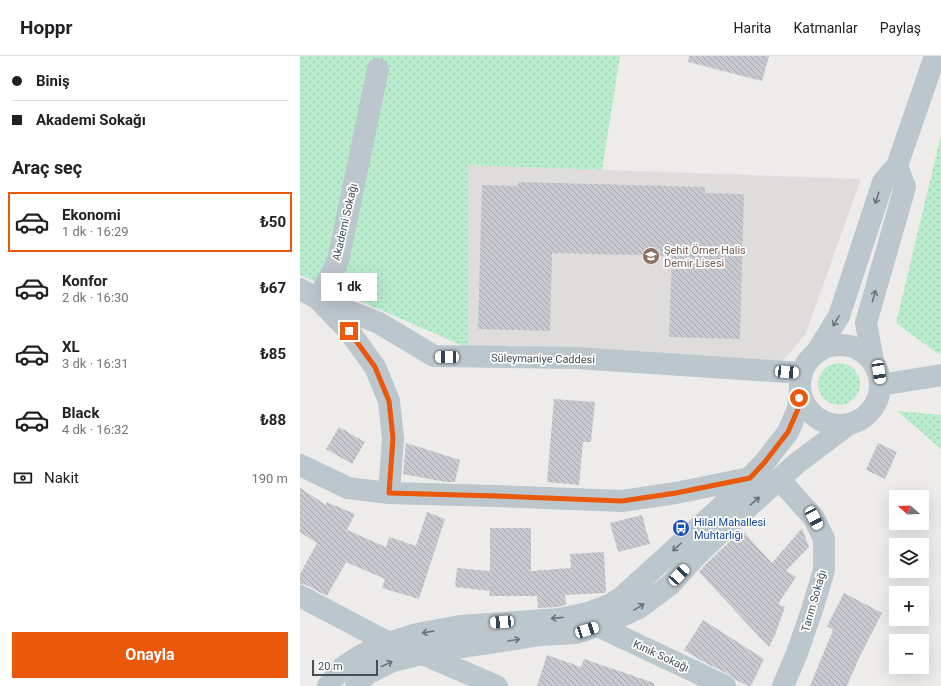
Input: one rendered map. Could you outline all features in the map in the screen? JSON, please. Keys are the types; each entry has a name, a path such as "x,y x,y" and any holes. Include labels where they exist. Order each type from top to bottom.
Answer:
{"street":[{"path":"328,686 342,668 360,656 381,645 417,634 460,626 559,618 588,613 609,604 622,597 750,478 764,463 788,432 798,409 801,380 808,362 816,353 839,316 883,182 897,166 935,56"},
{"name":"Akademi Sokağı","path":"309,294 338,261 378,69"},
{"path":"873,361 866,323 905,187 897,166"},
{"path":"309,294 349,331 375,367 389,401 393,438 389,493"},
{"name":"Süleymaniye Caddesi","path":"309,294 379,323 434,356 576,358 801,380"},
{"path":"356,686 366,674 393,661 422,654 541,636 576,633 598,626 639,608 670,585 697,555 734,519 796,464 849,424 862,419 872,410 879,397 880,385 879,372 873,361 864,352 852,347 840,345 828,347 816,353"},
{"path":"880,385 941,375"},
{"path":"801,380 803,401 811,412 822,421 835,425 849,424"},
{"path":"300,465 348,488 389,493 622,501 676,493 750,478"},
{"name":"Tarım Sokağı","path":"779,480 814,518 824,540 824,570 797,654 783,686"},
{"path":"300,596 389,643 422,654 497,686"},
{"name":"Kınık Sokağı","path":"598,626 725,686"}],"shaded area":[{"name":"Şehit Ömer Halis Demir Lisesi","path":"468,165 861,179 806,333 782,362 468,348"}],"green space":[{"path":"300,56 620,56 602,170 468,165 468,348 300,275"},
{"path":"941,135 941,354 937,353 896,323"},
{"path":"835,363 843,363 851,366 857,372 860,384 857,396 851,402 843,405 835,405 827,402 821,396 818,388 818,380 821,372 827,366"},
{"path":"897,411 941,415 941,449"}],"building":[{"path":"689,56 769,56 762,81 688,62"},
{"path":"518,182 705,187 705,193 744,194 740,339 669,337 672,256 552,253 550,331 478,329 482,185 518,186"},
{"path":"554,399 595,402 591,442 583,442 579,485 547,482"},
{"path":"339,427 365,442 352,464 326,449"},
{"path":"406,443 460,460 455,482 446,482 403,474"},
{"path":"878,443 897,452 885,479 866,470"},
{"path":"300,488 326,505 327,502 355,514 347,530 386,547 389,537 416,546 427,512 445,519 419,599 382,588 385,579 346,562 327,596 306,585 300,584 300,574 317,543 300,532"},
{"path":"642,515 650,544 618,552 610,523"},
{"path":"490,528 531,528 531,571 571,568 570,554 604,552 606,592 565,595 566,605 538,608 537,596 489,596 490,591 455,587 457,568 490,571"},
{"path":"802,528 809,547 786,571 796,577 778,604 785,607 769,647 699,572 742,530 772,563"},
{"path":"844,593 882,613 859,658 847,686 810,686 833,630 827,626"},
{"path":"703,620 764,659 751,686 736,680 730,675 684,650"},
{"path":"547,655 581,667 584,659 654,683 654,686 537,686"}],"place":[{"name":"Şehit Ömer Halis Demir Lisesi","path":"651,256"},
{"name":"Hilal Mahallesi Muhtarlığı","path":"681,528"}],"route":[{"path":"349,331 375,367 389,401 393,438 389,493 622,501 676,493 750,478 764,463 788,432 798,409 799,398"}]}
